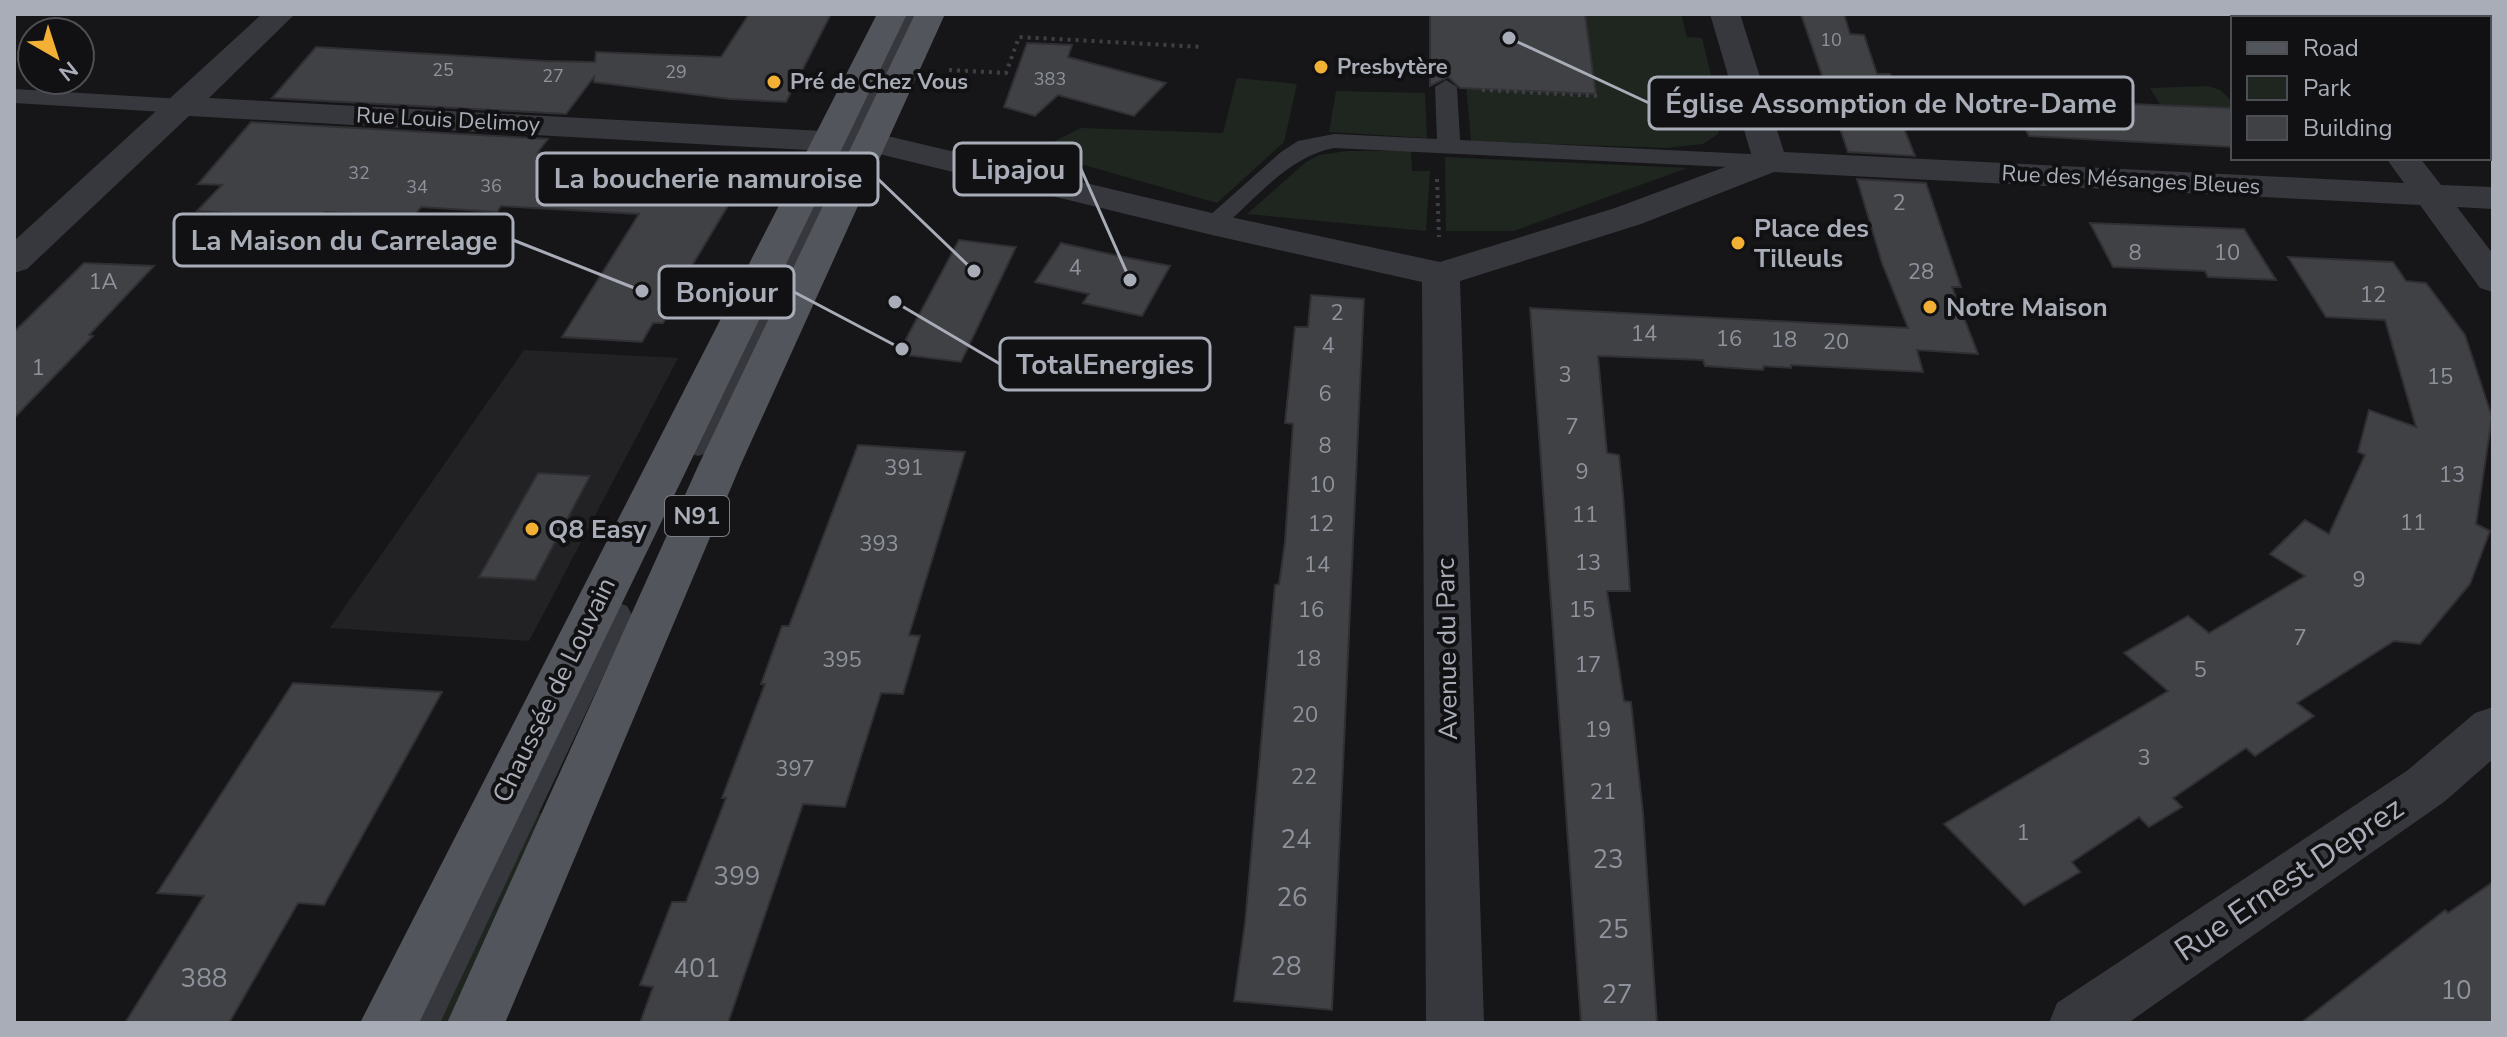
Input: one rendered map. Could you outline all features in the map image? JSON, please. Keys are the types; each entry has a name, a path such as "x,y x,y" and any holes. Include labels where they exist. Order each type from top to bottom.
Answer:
{"main road":[{"name":"Chaussée de Louvain","path":"476,1023 713,478 849,143 892,14"},
{"name":"Chaussée de Louvain","path":"389,1023 604,589 849,143 930,14"}],"street":[{"path":"14,261 280,14"},
{"path":"849,143 1441,274 1628,216 1770,162 1725,14"},
{"name":"Rue Louis Delimoy","path":"182,106 849,143"},
{"path":"2405,160 2493,280"},
{"name":"Rue des Mésanges Bleues","path":"1770,162 2493,198"},
{"name":"Avenue du Parc","path":"1441,274 1455,1023"},
{"name":"Rue Ernest Deprez","path":"2078,1023 2426,786 2493,728"}],"lane":[{"name":"Chaussée de Louvain","path":"419,1023 911,14"},
{"path":"1442,147 1446,88"},
{"path":"14,96 182,106"},
{"path":"1212,224 1289,157 1306,146 1334,141 1770,162"}],"path":[{"path":"946,69 1006,73 1019,37 1203,47"},
{"path":"1446,88 1598,96"},
{"path":"1441,274 1442,147"}],"shaded area":[{"path":"524,350 678,358 529,641 330,628"}],"green space":[{"path":"1584,14 1681,14 1687,37 1702,38 1722,120 1718,134 1703,144 1666,148 1471,141 1466,83"},
{"path":"1237,78 1297,84 1284,142 1217,203 1035,151 1081,128 1223,133"},
{"path":"2208,86 2220,90 2231,100 2231,107 2223,107 2231,122 2166,114 2150,88"},
{"path":"1336,91 1425,93 1427,138 1329,132"},
{"path":"1347,151 1411,151 1412,171 1430,171 1426,231 1247,214 1306,162 1319,155"},
{"path":"1445,157 1687,168 1514,231 1446,231"},
{"path":"536,813 551,813 459,1023 437,1023"}],"building":[{"path":"749,14 831,14 786,102 730,99 594,82 594,77 566,114 272,98 316,47 546,61 595,62 596,52 721,57"},
{"path":"1430,14 1585,14 1596,94 1460,88 1448,77 1430,86"},
{"path":"1801,14 1844,14 1850,34 1864,35 1877,74 1890,74 1907,121 1901,121 1915,156 1848,152"},
{"path":"1027,43 1072,45 1068,57 1166,83 1134,116 1058,95 1035,116 1004,107"},
{"path":"2002,82 2095,86 2104,103 2231,108 2231,147 2029,136"},
{"path":"251,122 548,139 538,152 600,166 744,179 690,269 693,270 663,323 653,323 642,342 562,337 639,214 501,206 497,212 421,207 414,216 325,212 319,219 197,211 222,185 198,184"},
{"path":"1857,179 1926,183 1961,287 1952,287 1978,354 1917,350 1923,372 1791,365 1791,368 1764,366 1763,370 1705,366 1703,360 1598,356 1607,453 1619,455 1623,494 1630,591 1607,591 1624,701 1631,702 1643,813 1657,1023 1581,1023 1530,308 1908,328 1882,263"},
{"path":"2090,223 2244,229 2276,280 2208,277 2205,271 2113,267"},
{"path":"959,240 1016,247 961,362 898,354"},
{"path":"1061,243 1170,266 1142,316 1083,303 1089,294 1035,282"},
{"path":"2288,257 2393,262 2406,281 2426,283 2465,335 2492,417 2476,524 2490,531 2470,584 2420,644 2394,641 2297,703 2314,716 2255,756 2246,748 2173,798 2182,807 2149,827 2139,817 2072,862 2080,872 2024,905 1944,824 2168,691 2124,653 2188,616 2209,633 2305,576 2270,554 2305,520 2329,534 2365,455 2358,452 2369,410 2416,427 2385,320 2326,317"},
{"path":"84,263 154,266 89,335 93,336 14,418 14,332"},
{"path":"1311,295 1364,299 1332,1010 1234,1001 1245,923 1275,585 1279,584 1285,542 1293,424 1285,423 1295,327 1308,327"},
{"path":"858,445 965,452 909,635 920,636 903,694 881,693 845,807 803,804 728,1023 640,1023 653,987 640,985 672,902 686,902 726,798 722,798 765,684 761,684 782,626 789,626"},
{"path":"538,473 590,476 535,580 479,577"},
{"path":"293,683 442,692 324,905 298,903 229,1023 125,1023 204,896 157,893"},
{"path":"2493,882 2493,1023 2301,1023 2445,910 2448,913"}],"place":[{"name":"Église Assomption de Notre-Dame","path":"1509,38"},
{"name":"Presbytère","path":"1321,67"},
{"name":"Pré de Chez Vous","path":"774,82"},
{"name":"Place des Tilleuls","path":"1738,243"},
{"name":"La boucherie namuroise","path":"974,271"},
{"name":"Lipajou","path":"1130,280"},
{"name":"La Maison du Carrelage","path":"642,291"},
{"name":"TotalEnergies","path":"895,302"},
{"name":"Notre Maison","path":"1930,307"},
{"name":"Bonjour","path":"902,349"},
{"name":"Q8 Easy","path":"532,529"}]}
